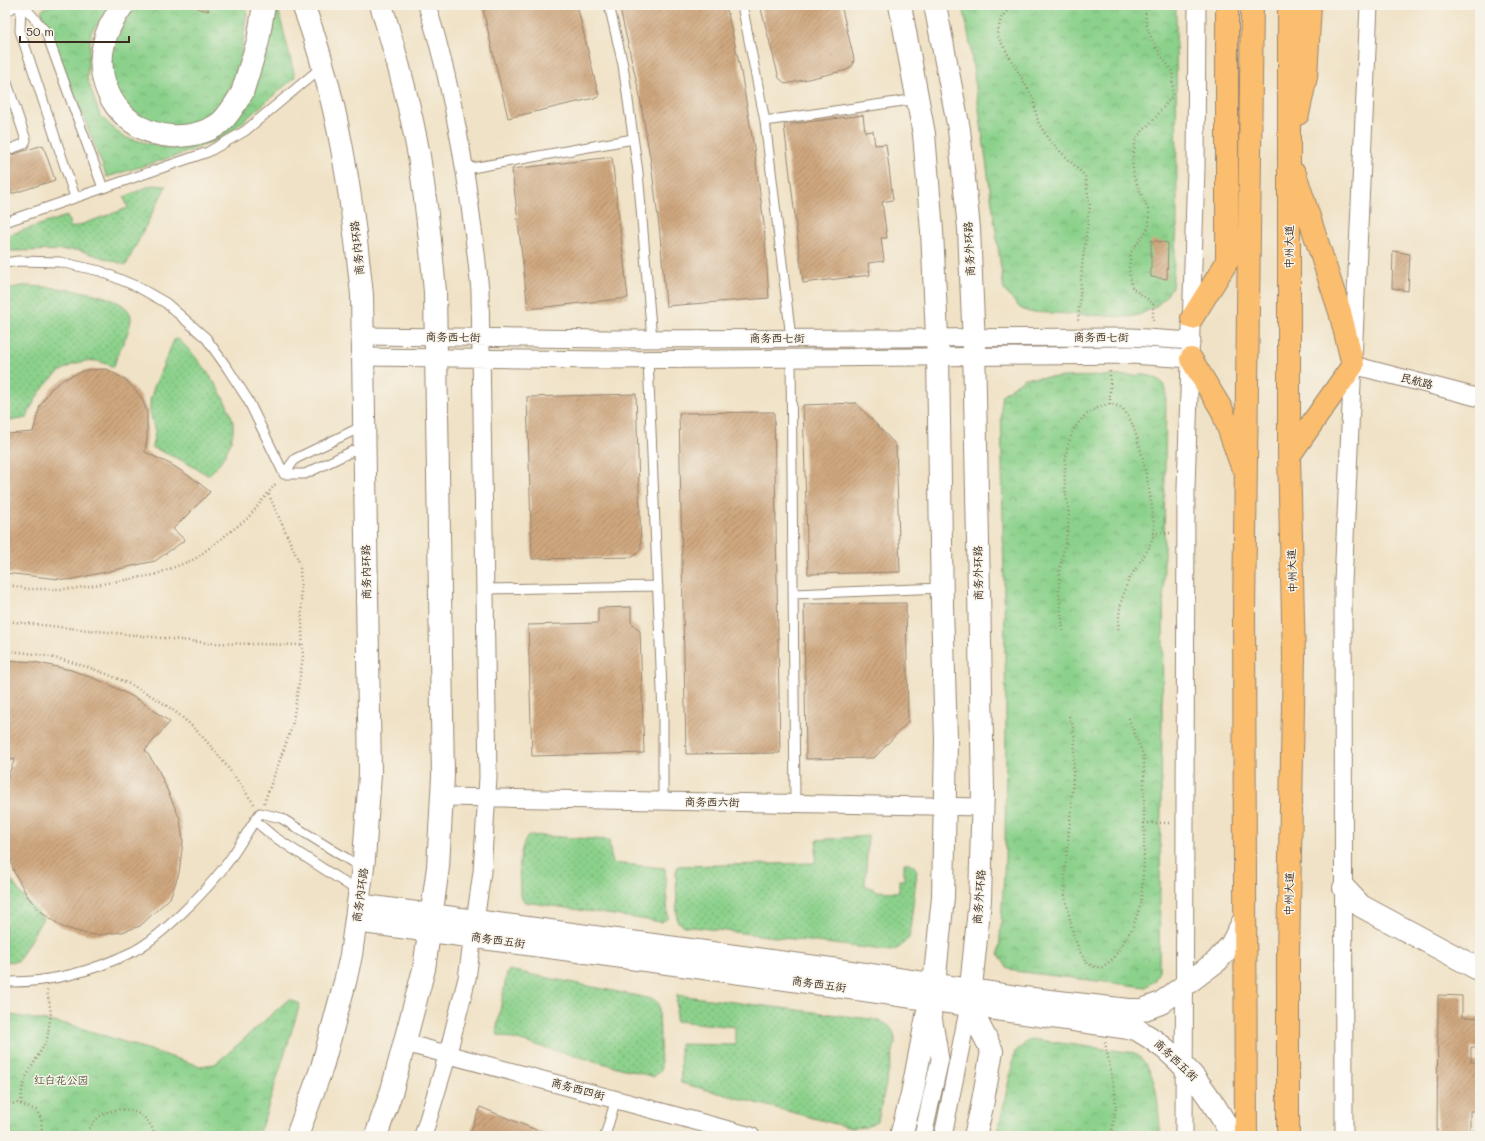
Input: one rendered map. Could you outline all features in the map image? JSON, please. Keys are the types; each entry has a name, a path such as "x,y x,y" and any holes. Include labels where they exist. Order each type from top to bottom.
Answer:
{"highway":[{"path":"1192,318 1227,262 1227,5"},
{"path":"1246,1136 1244,728 1252,5"},
{"name":"中州大道","path":"1288,1136 1288,953 1294,658 1289,456 1289,5"},
{"path":"1289,456 1353,365 1340,312 1289,156 1306,77 1310,5"},
{"path":"1191,350 1222,410 1246,478"}],"street":[{"path":"123,5 116,16 104,43 102,66 108,92 116,107 136,126 163,136 182,137 204,131 220,123 242,93 258,41 264,5"},
{"name":"商务内环路","path":"297,1136 314,1090 332,1032 351,955 363,868 370,774 363,436 362,296 355,228 346,167 322,67 303,5"},
{"path":"376,1136 392,1090 424,969 438,867 444,776 436,348 433,270 428,219 418,154 404,90 381,5"},
{"path":"423,1136 448,1054 467,978 482,872 487,798 480,290 466,169 448,80 427,5"},
{"path":"900,5 924,134 932,231 937,347 946,739 946,806 943,897 931,992 912,1094 901,1136"},
{"name":"商务外环路","path":"936,5 959,129 969,229 974,347 978,605 983,738 980,900 970,998"},
{"path":"1184,1136 1183,987 1186,489 1196,168 1197,5"},
{"path":"1344,1136 1344,583 1369,5"},
{"name":"商务西七街","path":"974,347 1077,337 1153,338 1191,350"},
{"name":"商务西七街","path":"436,348 480,338 791,338 937,347 974,347 1110,356 1191,350"},
{"name":"商务西七街","path":"362,347 436,348 481,359 648,360 791,358 937,347"},
{"name":"民航路","path":"1353,365 1480,398"},
{"name":"商务西六街","path":"442,797 982,807"},
{"path":"1344,888 1367,894 1480,955"},
{"path":"1344,888 1361,906 1480,970"},
{"name":"商务西五街","path":"358,906 430,923 931,992 970,998 1102,1025 1136,1029 1152,1038 1184,1065 1210,1096 1232,1136"},
{"name":"商务西五街","path":"970,998 1142,1010 1161,1003 1217,961 1231,944 1245,918"},
{"path":"923,1136 940,1060 931,992"},
{"path":"943,1136 970,998"},
{"path":"970,998 992,1051 983,1104 975,1136"},
{"name":"商务西四街","path":"405,1043 616,1100 733,1134 751,1136"}],"lane":[{"path":"5,12 20,5"},
{"path":"20,5 46,32 102,188"},
{"path":"20,5 20,31 75,197"},
{"path":"609,5 623,65 638,172 652,339"},
{"path":"742,5 765,121 791,338"},
{"path":"5,222 208,152 245,131 322,67"},
{"path":"5,77 26,140 24,144 5,151"},
{"path":"765,121 917,99"},
{"path":"466,169 633,139"},
{"path":"5,263 18,261 60,262 100,272 138,287 166,303 206,338 228,369 248,400 284,474"},
{"path":"791,358 795,804"},
{"path":"648,360 658,586 663,801"},
{"path":"284,474 295,459 363,436"},
{"path":"284,474 305,474 363,436"},
{"path":"485,589 658,586"},
{"path":"793,594 942,588"},
{"path":"258,817 281,818 363,868"},
{"path":"258,817 273,836 358,906"},
{"path":"5,982 24,982 58,978 99,965 135,950 159,933 181,914 224,866 258,817"},
{"path":"605,1136 616,1100"}],"path":[{"path":"1012,5 1001,18 997,35 1033,98 1038,122 1049,140 1085,176 1090,206 1082,266 1077,337"},
{"path":"1146,5 1146,22 1151,35 1163,58 1174,72 1172,96 1156,117 1136,138 1132,161 1134,176 1149,212 1149,227 1131,252 1129,269 1132,288 1153,303 1153,338"},
{"path":"1110,356 1110,404"},
{"path":"1063,631 1059,591 1060,569 1069,514 1065,483 1068,448 1075,428 1083,417 1090,410 1107,404 1116,405 1126,414 1134,431 1148,481 1154,528 1152,540 1127,583 1121,601 1118,631"},
{"path":"5,584 28,589 72,589 154,575 195,559 248,518 284,474"},
{"path":"258,817 292,727 303,657 300,564 268,493"},
{"path":"5,621 208,643 302,645"},
{"path":"5,651 20,652 67,661 105,674 144,692 171,709 193,727 221,757 258,817"},
{"path":"1069,716 1072,723 1075,740 1071,811 1065,870 1065,895 1073,934 1081,954 1087,963 1095,967 1102,967 1113,959 1133,927 1141,903 1144,859 1144,757 1128,716"},
{"path":"1144,823 1184,824"},
{"path":"21,1104 22,1090 26,1077 47,1040 52,1013 46,980"},
{"path":"1102,1025 1115,1094 1116,1108 1111,1136"},
{"path":"5,1105 28,1105 38,1112 42,1136"},
{"path":"87,1136 92,1124 98,1117 105,1112 121,1108 130,1110 145,1119 151,1126 155,1136"}],"green space":[{"path":"49,5 112,5 91,32 87,78 100,116 123,137 172,149 220,130 265,38 275,5 277,5 295,77 226,136 179,155 107,177 41,11"},
{"path":"134,5 248,5 240,63 219,109 204,124 174,130 136,117 120,101 111,77 111,46"},
{"path":"963,5 1176,5 1177,229 1172,287 1164,299 1155,307 1141,314 1129,317 1029,312 1020,308 1004,290 969,38"},
{"path":"152,185 166,186 126,265 79,250 5,251 5,236 67,216 71,228 128,208 124,197"},
{"path":"23,286 67,289 103,296 118,302 128,310 131,320 128,332 114,367 97,361 85,361 73,364 63,370 44,387 31,407 27,418 8,421 5,417 5,289"},
{"path":"178,339 194,355 217,386 232,418 233,433 228,450 208,475 183,461 152,447 155,432 150,411 150,401 154,387 174,340"},
{"path":"1145,375 1158,379 1166,390 1159,971 1154,981 1146,987 1014,971 1006,966 999,954 1005,858 1006,718 1002,395 1025,378"},
{"path":"529,835 609,840 612,863 665,868 668,918 661,922 525,902 520,896 519,872 522,848"},
{"path":"868,836 865,885 877,891 899,892 899,880 904,880 904,863 912,864 917,871 909,938 899,948 891,951 684,926 677,921 676,871 678,866 815,863 817,840"},
{"path":"5,871 21,894 43,918 18,961 5,962"},
{"path":"509,970 653,999 658,1003 659,1008 661,1070 654,1077 498,1035 496,1032 507,973"},
{"path":"677,995 878,1020 886,1024 893,1032 895,1043 878,1120 866,1127 851,1128 681,1083 680,1044 735,1045 735,1027 676,1021"},
{"name":"红白花公园","path":"289,999 300,1004 264,1120 257,1136 5,1136 5,1014 71,1025 200,1066 215,1064"},
{"path":"1030,1039 1135,1053 1149,1070 1153,1080 1158,1102 1161,1136 997,1136 1015,1052"}],"building":[{"path":"195,5 206,5 209,11 199,9"},
{"path":"482,5 577,5 599,97 508,118"},
{"path":"619,5 726,5 741,72 754,148 764,224 769,298 666,306 660,234 651,163 639,92"},
{"path":"760,5 841,5 854,59 853,65 847,70 786,84 779,78"},
{"path":"863,115 865,132 873,131 875,145 886,144 893,200 882,202 887,238 881,238 884,261 868,263 870,275 803,283 784,125"},
{"path":"43,145 55,180 5,196 5,157"},
{"path":"612,157 628,298 528,309 512,169"},
{"path":"1151,240 1168,243 1167,279 1151,277"},
{"path":"1393,251 1410,254 1408,291 1392,288"},
{"path":"107,369 127,381 141,397 147,411 147,438 145,452 172,465 194,479 210,492 173,529 185,540 155,561 69,580 5,573 5,430 6,434 33,432 40,406 51,389 64,379 86,370"},
{"path":"636,394 641,548 633,557 532,559 527,397"},
{"path":"856,403 896,445 900,572 808,574 803,405"},
{"path":"774,412 780,753 686,754 679,413"},
{"path":"906,603 908,722 874,758 806,759 804,604"},
{"path":"631,607 631,622 640,631 644,753 532,756 528,625 598,623 598,608"},
{"path":"5,660 34,662 71,670 106,683 139,700 170,722 145,750 158,769 180,819 183,842 179,873 170,898 140,926 122,932 98,935 87,934 62,927 39,910 28,897 14,872 5,838 5,783 15,759 5,761"},
{"path":"1438,995 1462,996 1462,1017 1480,1018 1480,1048 1471,1047 1471,1062 1480,1062 1480,1111 1470,1111 1470,1131 1480,1131 1480,1136 1437,1136"},
{"path":"480,1107 551,1136 469,1136"}]}
